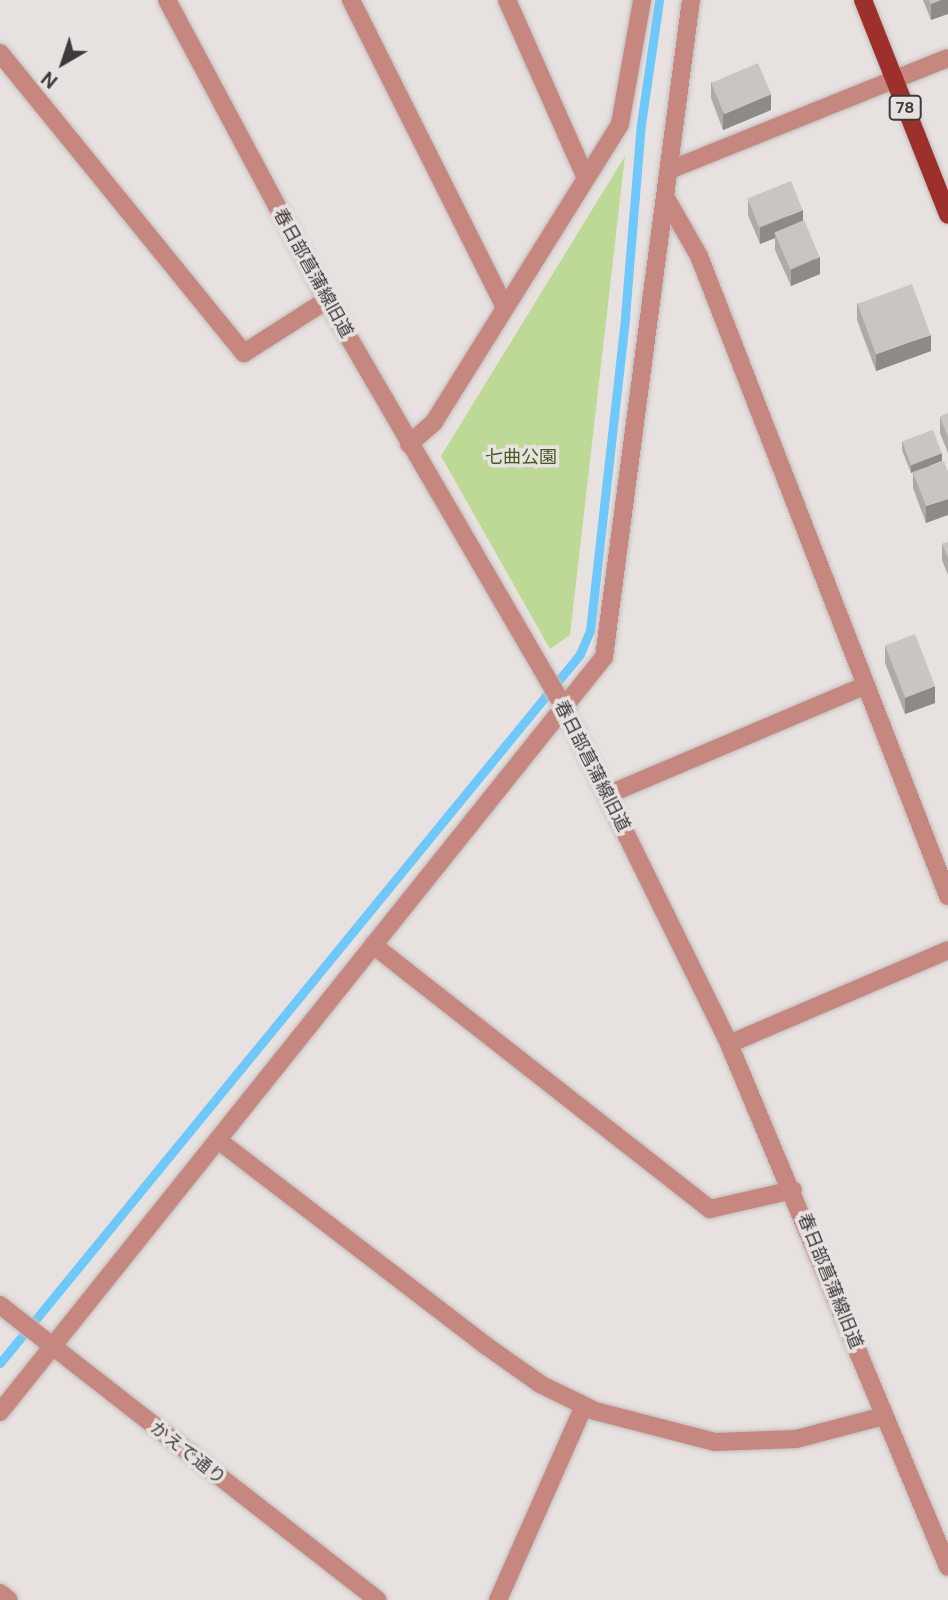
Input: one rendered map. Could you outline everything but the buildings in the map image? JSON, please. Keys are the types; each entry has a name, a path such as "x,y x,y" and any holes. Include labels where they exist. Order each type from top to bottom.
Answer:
{"main road":[{"name":"78","path":"863,0 948,215"}],"street":[{"name":"春日部菖蒲線旧道","path":"167,0 327,300 563,706 729,1044 793,1189 948,1567"},
{"path":"351,0 505,308"},
{"path":"507,0 586,178"},
{"path":"409,444 434,422 620,124 642,0"},
{"path":"0,1412 604,657 653,265 672,169 691,0"},
{"path":"0,53 244,353 327,300"},
{"path":"672,169 948,58"},
{"path":"667,200 699,256 948,895"},
{"path":"607,796 866,685"},
{"path":"373,944 710,1209 793,1189"},
{"path":"729,1044 948,950"},
{"path":"218,1140 485,1346 540,1384 584,1406 715,1442 796,1439 884,1416"},
{"name":"かえで通り","path":"0,1305 378,1600"},
{"path":"498,1600 584,1406"},
{"path":"0,1593 9,1600"}],"green space":[{"name":"七曲公園","path":"625,156 570,635 550,649 441,456"}],"waterway":[{"path":"0,1363 580,654 590,631 625,317 641,124 659,0"}]}
